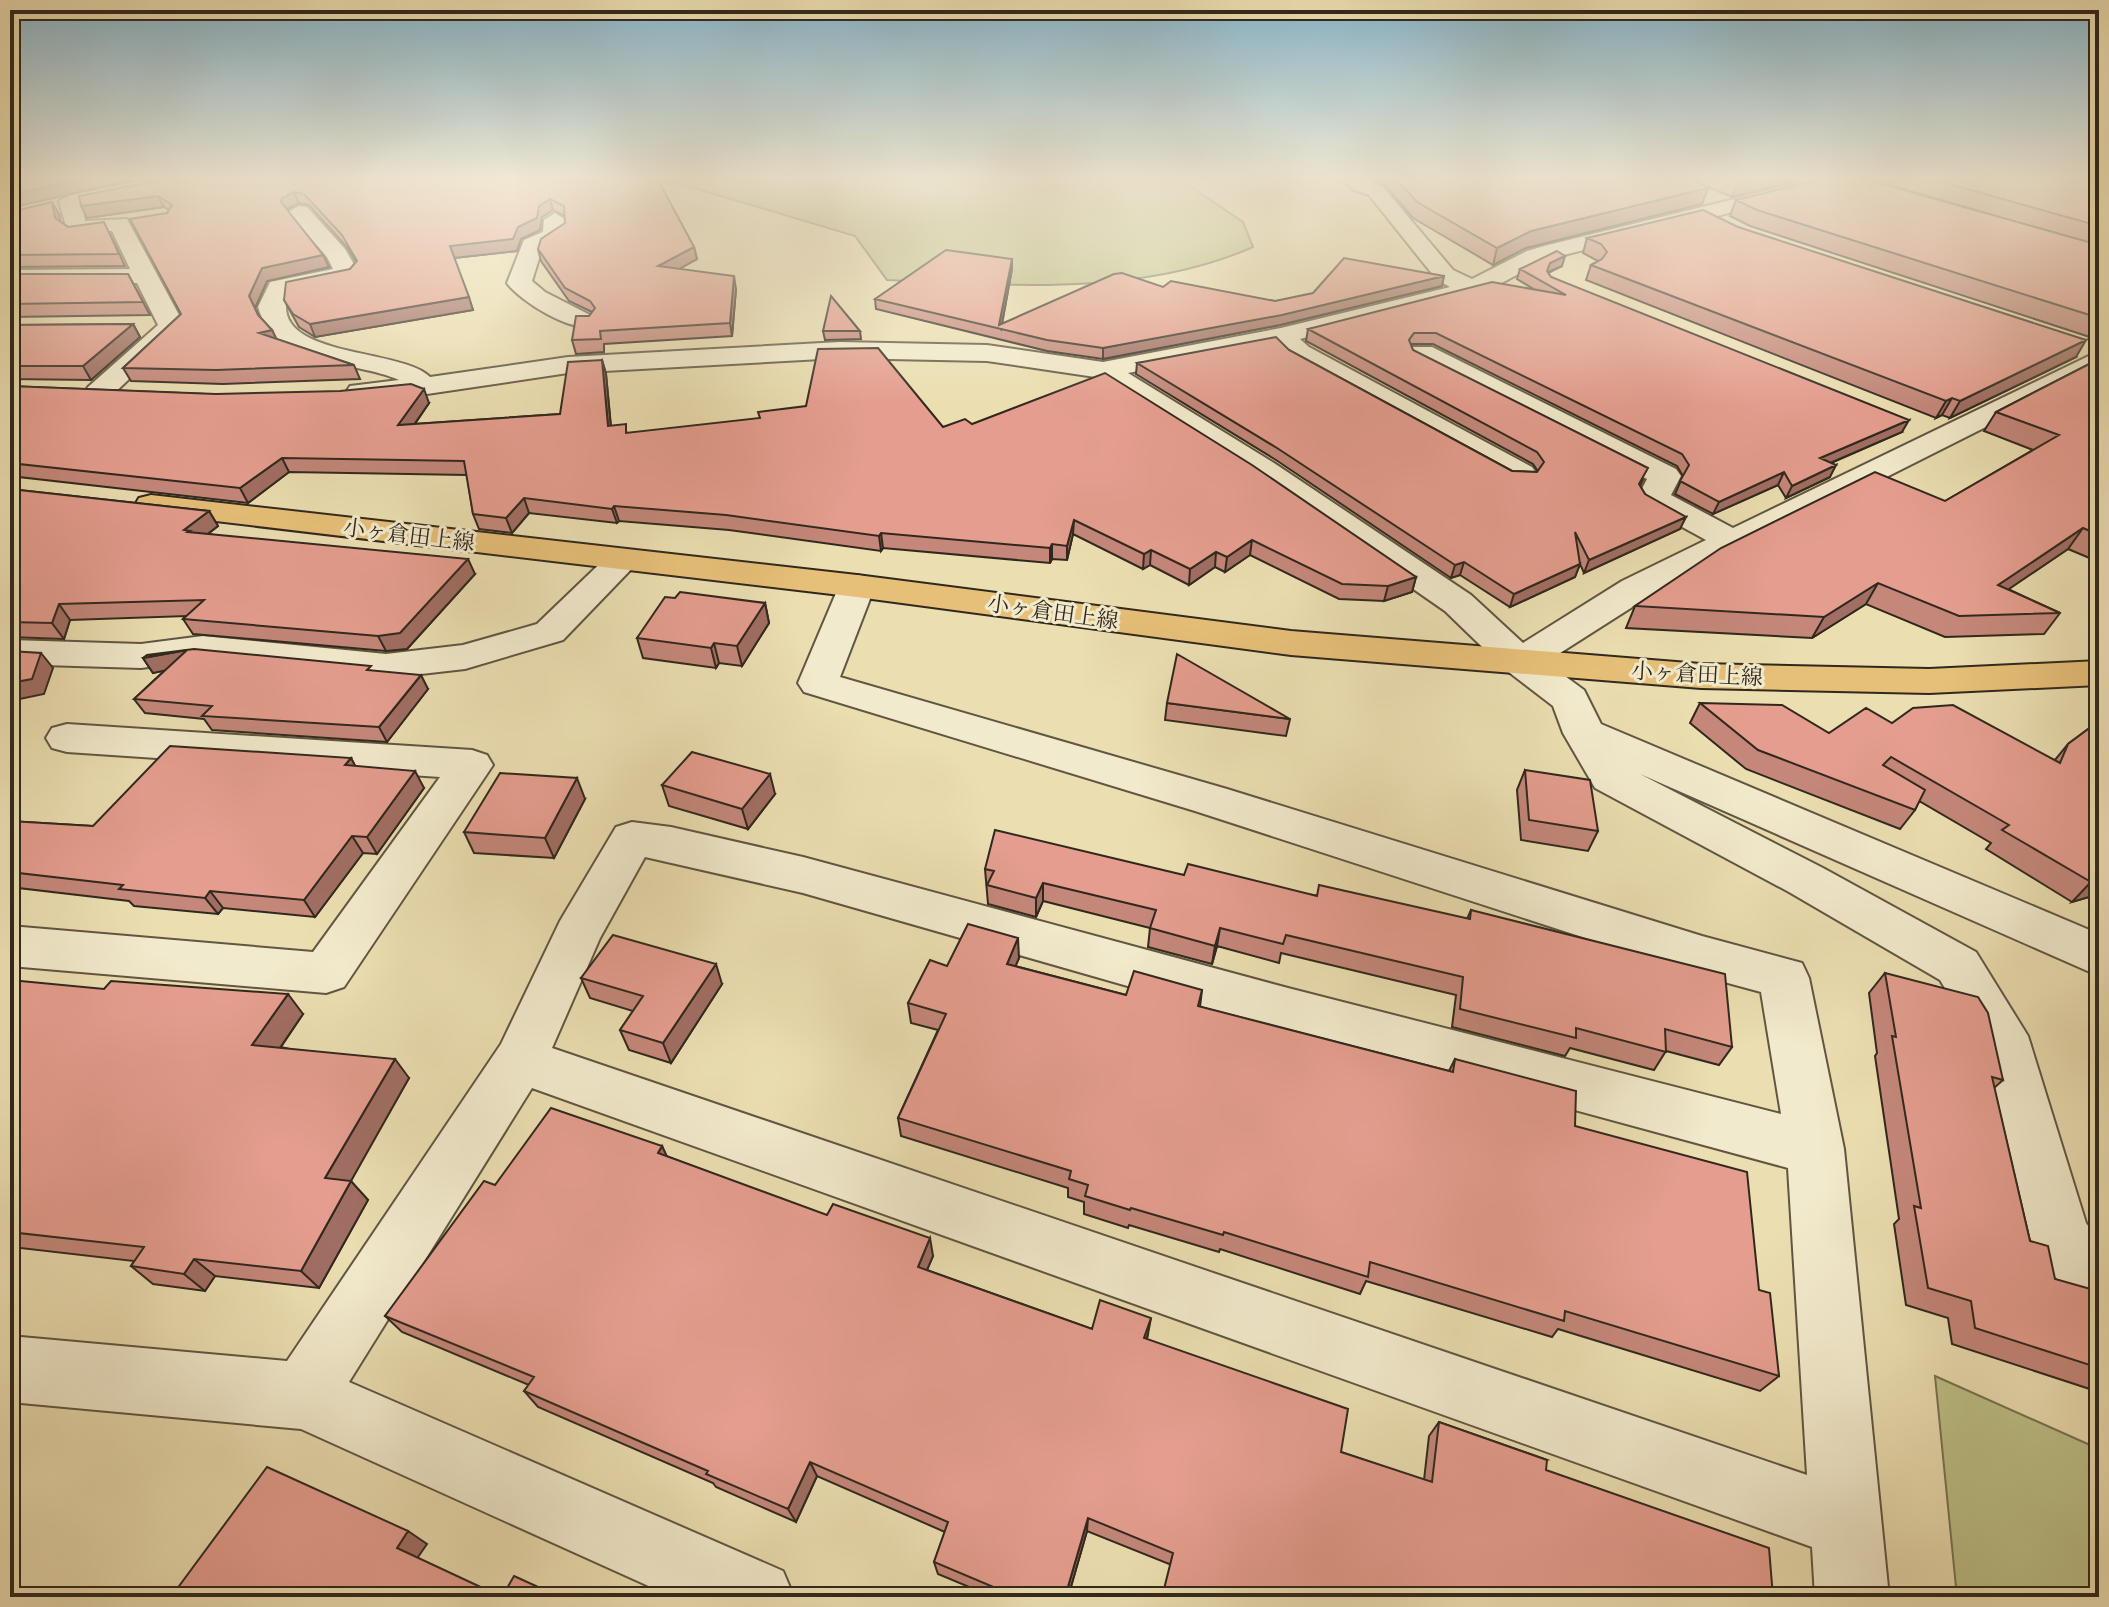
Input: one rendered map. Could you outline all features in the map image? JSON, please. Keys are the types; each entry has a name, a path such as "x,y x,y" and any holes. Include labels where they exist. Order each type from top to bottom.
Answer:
{"main road":[{"name":"小ヶ倉田上線","path":"120,502 857,586 1291,643 1701,676 1914,681 2099,673"}],"street":[{"path":"134,255 172,326"},
{"path":"338,255 347,273 279,287 270,300 270,317 279,331 298,344 406,372 427,386"},
{"path":"529,255 519,283 536,297 586,312 568,365"},
{"path":"1429,255 1445,275 1472,289"},
{"path":"331,393 427,386 568,365 743,353 878,349 987,353 1103,370 1157,357 1281,336 1472,289 1538,255"},
{"path":"1561,255 1587,267 1577,271"},
{"path":"1618,258 1627,255"},
{"path":"10,277 145,276"},
{"path":"128,327 172,326"},
{"path":"98,393 172,326"},
{"path":"1281,336 1299,353 1521,474"},
{"path":"2069,342 2099,352"},
{"path":"1422,353 1665,476 1653,498 1734,542"},
{"path":"1520,662 1635,589 1734,542 1932,431 2099,359"},
{"path":"1103,370 1263,470 1458,603 1520,662 1570,699 1584,733 1610,777 1806,880 1958,966 2002,1036 2060,1238 2099,1292"},
{"path":"69,391 129,394"},
{"path":"10,652 141,656 203,648 386,666 465,657 550,632 624,559"},
{"path":"857,586 818,683 1211,800 1702,956 1784,978 1815,1149 1852,1597"},
{"path":"1584,733 2097,966"},
{"path":"10,946 326,973 472,765 67,738"},
{"path":"303,1396 520,1060 577,935 632,839 671,844 803,875 1288,1010 1815,1149"},
{"path":"520,1060 1844,1523"},
{"path":"10,1369 303,1396 757,1597"}],"green space":[{"path":"869,255 1232,255 1165,274 1119,281 1026,285 887,280"},
{"path":"1935,1376 2099,1449 2099,1597 1957,1597"}],"building":[{"path":"149,255 323,255 262,268 249,296 258,315 272,330 259,333 354,365 216,370 123,368 181,314"},
{"path":"354,255 453,255 469,297 310,324 293,314 284,300 286,282 350,269 357,261"},
{"path":"542,255 679,255 658,266 734,276 730,323 600,331 601,339 572,340 576,316 589,316 595,308 590,301 565,288"},
{"path":"939,255 1012,259 999,325 1122,273 1163,287 1171,281 1275,301 1313,293 1344,258 1444,276 1282,315 1103,348 1047,340 875,299"},
{"path":"1549,255 1563,255 1550,263 1547,271 1551,277 1909,420 1820,458 1836,465 1792,486 1784,472 1719,502 1680,481 1689,465 1682,454 1436,333 1414,333 1409,340 1413,350 1648,468 1639,484 1645,494 1686,517 1589,560 1575,532 1580,564 1514,594 1464,562 1455,565 1277,448 1137,363 1276,337 1289,350 1512,471 1537,472 1544,462 1537,452 1308,329 1492,282 1566,295 1520,269"},
{"path":"1605,255 1824,255 2086,340 1960,401 1952,398 1946,401 1591,265"},
{"path":"1899,255 2099,255 2099,318"},
{"path":"10,274 128,274 143,302 10,304"},
{"path":"831,296 860,331 823,331"},
{"path":"133,324 83,366 10,366 10,325"},
{"path":"878,348 943,427 965,419 972,424 1105,373 1252,465 1416,577 1388,586 1342,584 1252,540 1227,557 1216,552 1190,569 1151,550 1144,554 1074,520 1067,546 1052,544 1050,548 881,533 879,536 726,515 614,506 612,509 524,498 506,518 473,514 464,461 282,458 240,488 10,463 10,386 216,394 340,391 411,384 424,389 398,425 560,414 568,362 602,360 608,426 626,424 626,433 760,418 758,412 806,406 818,349"},
{"path":"2099,359 2099,535 2083,528 1998,585 2060,613 1959,616 1878,583 1824,617 1635,606 1721,548 1875,472 1945,501 2059,435 1996,412"},
{"path":"10,489 209,511 184,530 188,532 468,559 400,633 378,636 183,619 204,600 59,604 52,623 10,622"},
{"path":"680,592 765,603 737,646 714,643 711,648 637,638 665,597 675,598"},
{"path":"194,649 371,666 367,670 421,675 379,727 202,716 212,706 134,699 187,650 143,658 147,655"},
{"path":"10,651 41,653 32,679 10,683"},
{"path":"1177,654 1290,719 1167,703"},
{"path":"1700,703 1782,705 1829,733 1866,708 1892,723 1913,708 1953,705 2060,763 2068,744 2099,721 2099,880 2091,882 2002,830 2009,825 1891,757 1883,765 1925,790 1915,810 1758,750"},
{"path":"170,746 351,758 345,765 415,771 367,837 352,836 304,900 210,891 205,898 119,889 123,885 10,872 10,821 93,826"},
{"path":"692,752 770,774 742,809 662,785"},
{"path":"1525,770 1590,780 1598,831 1529,820"},
{"path":"500,773 577,778 545,838 464,832"},
{"path":"995,830 1184,875 1188,864 1317,896 1319,885 1470,919 1471,910 1725,974 1732,1047 1665,1029 1666,1052 1576,1028 1576,1038 1460,1009 1463,977 1286,935 1283,944 1220,928 1215,946 1150,928 1156,910 1043,883 1036,898 987,885 994,871 985,869"},
{"path":"968,924 1018,938 1007,964 1126,995 1134,971 1202,990 1198,1006 1453,1072 1455,1059 1576,1091 1575,1126 1747,1172 1759,1290 1770,1293 1779,1376 1565,1311 1564,1321 1370,1262 1368,1277 1224,1232 1223,1235 1130,1210 1085,1196 1088,1185 1069,1179 1071,1171 898,1118 946,1014 908,1003 930,960 947,966"},
{"path":"613,935 716,964 663,1043 620,1030 643,996 581,978"},
{"path":"1885,973 1978,997 1988,1013 2003,1080 1992,1077 2030,1241 2048,1246 2055,1279 2094,1290 2099,1296 2099,1368 1975,1328 1971,1301 1928,1288 1914,1206 1921,1208 1892,1036 1896,1037"},
{"path":"10,980 104,989 111,981 288,994 252,1045 395,1059 325,1178 351,1181 301,1271 194,1259 184,1274 131,1266 144,1247 10,1232"},
{"path":"551,1108 662,1146 658,1153 827,1215 833,1204 930,1238 918,1267 1092,1329 1100,1300 1151,1318 1144,1338 1348,1409 1341,1452 1432,1482 1439,1422 1547,1460 1546,1470 1769,1548 1773,1597 1162,1597 1173,1553 1088,1518 1065,1597 1017,1597 934,1562 948,1522 810,1462 788,1509 524,1391 534,1377 385,1316 484,1181 495,1185"},
{"path":"267,1467 408,1531 397,1548 502,1597 171,1597"},
{"path":"514,1576 560,1597 502,1597"}]}
